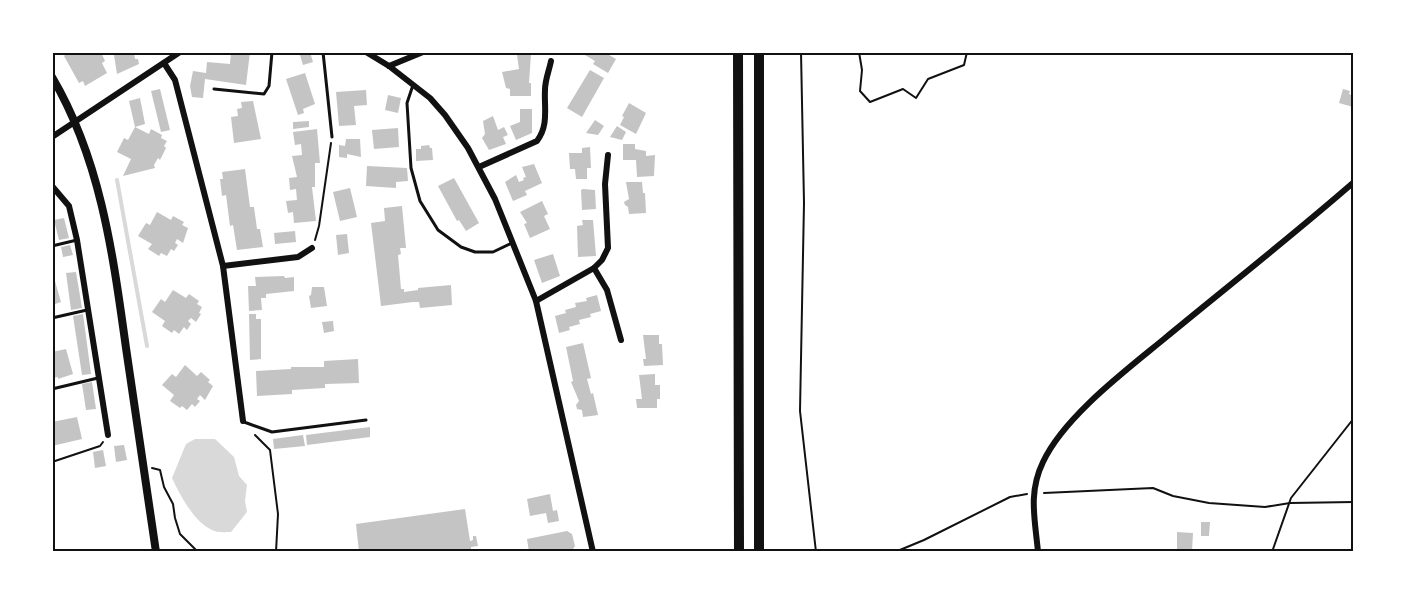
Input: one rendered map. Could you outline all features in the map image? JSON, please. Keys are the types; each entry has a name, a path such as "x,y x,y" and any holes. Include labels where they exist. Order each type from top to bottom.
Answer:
{"highway":[{"path":"738,52 739,552"},
{"path":"759,52 759,552"}],"street":[{"path":"52,137 180,52"},
{"path":"366,52 389,66 430,98 445,115 479,167 536,301 593,552"},
{"path":"389,66 423,52"},
{"path":"479,167 537,141 545,126 545,87 551,61"},
{"path":"164,63 175,80 223,266 243,421"},
{"path":"52,77 75,122 103,204 121,308 156,552"},
{"path":"536,301 594,268 602,260 608,248 605,184 608,155"},
{"path":"1038,552 1033,494 1043,461 1062,431 1118,377 1353,182"},
{"path":"52,186 69,206 77,240 108,435"},
{"path":"223,266 298,257 312,248"},
{"path":"594,268 607,290 621,340"}],"lane":[{"path":"214,89 264,94 269,86 272,52"},
{"path":"322,52 332,137"},
{"path":"413,85 407,103 411,168 420,201 438,230 461,247 475,252 493,252 513,243"},
{"path":"52,246 77,240"},
{"path":"52,318 89,310"},
{"path":"52,389 99,378"},
{"path":"243,421 272,432 366,420"}],"path":[{"path":"801,52 804,203 800,411 816,552"},
{"path":"859,52 862,70 860,91 870,102 903,89 916,98 928,79 964,65 967,52"},
{"path":"312,248 320,226 332,137"},
{"path":"1272,552 1292,498 1353,418"},
{"path":"243,421 270,450 278,514 276,552"},
{"path":"52,462 100,446 108,435"},
{"path":"144,467 160,470 164,487 173,504 180,534 198,552"},
{"path":"894,552 924,540 1010,497 1033,494 1153,488 1173,496 1209,503 1265,507 1290,503 1353,502"}],"shaded area":[{"path":"195,439 215,439 234,457 239,476 247,485 245,501 247,512 231,532 214,531 199,521 183,500 172,478 186,444"}],"building":[{"path":"68,52 101,52 105,61 102,63 107,73 85,86 83,81 79,83 64,56"},
{"path":"134,52 139,64 117,74 114,55"},
{"path":"231,52 250,52 246,85 205,79 203,98 192,97 190,86 193,71 206,73 207,62 230,64"},
{"path":"299,52 310,52 313,62 303,65"},
{"path":"513,52 531,54 529,83 531,83 531,96 510,96 510,89 506,88 502,72 519,69 517,55 513,55"},
{"path":"580,52 604,52 616,59 608,73 593,64 595,61"},
{"path":"590,70 604,78 582,117 567,108"},
{"path":"305,73 315,104 303,109 304,113 298,115 286,79"},
{"path":"160,89 170,130 161,132 151,91"},
{"path":"1343,89 1350,91 1349,94 1353,96 1353,107 1339,103"},
{"path":"366,90 367,105 354,106 356,125 339,126 336,92"},
{"path":"388,95 401,98 398,113 385,110"},
{"path":"140,98 145,124 135,127 129,101"},
{"path":"253,101 261,139 234,143 231,117 238,116 237,109 242,108 241,102"},
{"path":"629,103 646,113 636,134 620,125"},
{"path":"520,109 532,109 532,133 516,140 510,126 520,122"},
{"path":"493,116 498,130 504,127 508,135 503,137 506,144 489,150 482,138 485,134 483,121"},
{"path":"595,120 604,126 598,135 586,133"},
{"path":"309,121 309,127 293,129 293,122"},
{"path":"617,126 626,132 622,140 610,137"},
{"path":"135,127 149,134 151,129 162,135 161,138 167,141 164,146 166,148 160,160 158,158 154,165 155,168 123,176 131,159 117,152 124,138 128,140"},
{"path":"398,128 399,147 374,149 372,130"},
{"path":"317,129 320,163 315,163 315,187 312,187 316,221 294,223 293,212 288,213 286,201 297,200 296,189 290,190 289,178 297,177 292,156 302,155 301,144 295,145 293,132"},
{"path":"346,139 360,139 361,157 347,154 347,158 339,157 339,145 345,146"},
{"path":"623,144 635,144 635,149 646,151 646,156 655,155 654,176 637,177 636,160 623,160"},
{"path":"429,145 432,148 433,160 416,161 416,149"},
{"path":"590,147 591,168 587,168 587,179 576,179 575,169 570,169 569,153 582,153 582,148"},
{"path":"534,164 542,183 525,191 527,195 513,201 505,182 516,175 519,182 524,180 523,178 526,177 522,167"},
{"path":"367,166 407,168 408,181 396,182 396,188 366,186"},
{"path":"245,169 250,207 254,207 257,229 260,229 263,247 237,250 233,225 230,226 226,195 222,196 220,179 223,179 222,172"},
{"path":"454,178 479,223 466,231 459,220 457,221 438,186"},
{"path":"626,182 642,182 646,213 629,214 624,202 629,199"},
{"path":"350,188 357,217 340,221 333,192"},
{"path":"581,190 595,190 596,209 582,210"},
{"path":"542,201 548,214 544,216 550,229 530,238 524,224 527,223 520,212"},
{"path":"402,206 406,248 400,248 401,254 398,255 401,289 404,289 404,292 418,290 418,288 451,285 452,305 420,308 419,302 413,302 381,306 371,223 385,221 384,208"},
{"path":"157,212 171,220 173,216 184,222 182,225 188,228 183,243 177,239 175,243 178,245 174,251 171,249 167,256 161,253 159,256 148,249 152,244 138,236 146,223 150,225"},
{"path":"64,218 69,238 59,240 54,220"},
{"path":"582,220 593,220 596,256 578,257 577,226 583,225"},
{"path":"295,231 296,242 275,244 274,233"},
{"path":"347,234 349,253 338,255 336,235"},
{"path":"70,245 73,255 63,257 61,247"},
{"path":"553,254 560,276 542,283 534,260"},
{"path":"76,272 82,308 71,310 66,273"},
{"path":"284,276 285,278 294,277 294,291 266,294 266,298 261,298 262,310 249,311 248,286 256,286 255,277"},
{"path":"55,281 61,302 52,305 52,282"},
{"path":"312,287 324,287 327,306 311,308 309,296"},
{"path":"173,290 186,298 189,294 199,301 197,304 202,307 196,322 191,318 188,321 191,324 187,330 184,327 179,334 174,330 172,333 162,326 165,321 152,312 161,299 165,302"},
{"path":"597,295 601,311 579,320 580,324 569,327 570,330 559,333 555,316 576,307 575,303 587,301 586,298"},
{"path":"83,314 91,374 82,375 73,316"},
{"path":"249,314 256,314 256,319 261,319 261,359 250,360"},
{"path":"333,321 334,331 324,333 322,322"},
{"path":"643,335 659,335 663,365 644,366 643,359 646,359"},
{"path":"583,343 591,378 587,379 598,415 583,417 582,410 577,409 576,405 579,401 571,382 573,381 566,347"},
{"path":"66,349 73,374 58,379 58,377 52,378 52,352"},
{"path":"358,359 359,383 325,384 325,388 292,390 292,394 257,396 256,371 291,369 291,367 324,367 324,361"},
{"path":"185,365 197,376 201,372 213,386 205,400 200,395 197,399 200,401 195,407 192,404 187,410 170,401 174,395 162,385 172,374 176,377"},
{"path":"655,374 655,385 660,385 660,399 657,399 657,408 637,408 636,399 642,399 639,375"},
{"path":"92,382 96,409 86,410 82,384"},
{"path":"77,417 82,439 52,446 52,422"},
{"path":"370,427 370,437 307,445 306,435"},
{"path":"303,435 305,446 274,449 273,439"},
{"path":"124,445 127,460 116,462 114,446"},
{"path":"103,450 106,466 95,468 93,452"},
{"path":"550,494 553,511 557,510 559,521 548,523 546,513 530,516 527,499"},
{"path":"465,509 470,541 473,540 473,536 476,536 478,546 471,547 471,552 359,552 356,524"},
{"path":"1201,522 1210,522 1209,536 1201,536"},
{"path":"567,531 572,534 575,546 571,552 529,552 527,539"},
{"path":"1177,532 1193,533 1192,552 1177,552"}],"waterway":[{"path":"117,180 147,346"}]}
